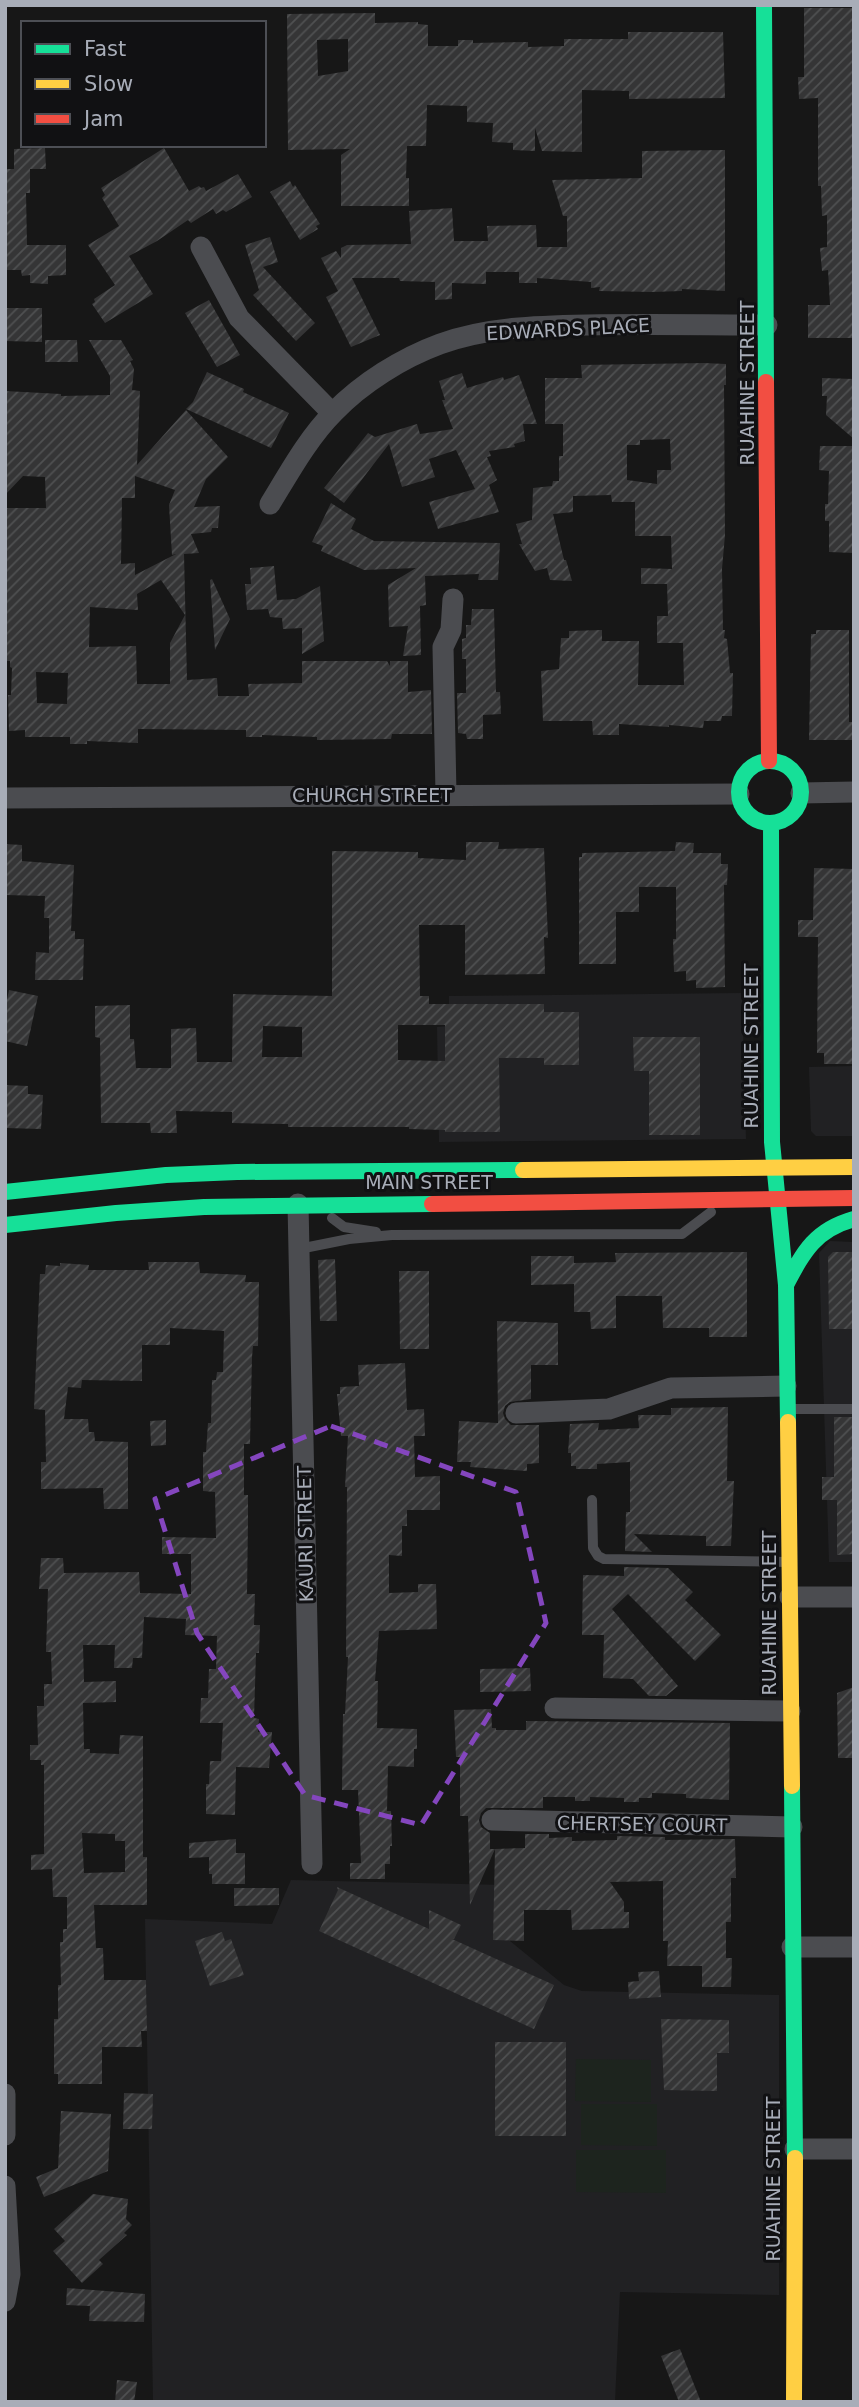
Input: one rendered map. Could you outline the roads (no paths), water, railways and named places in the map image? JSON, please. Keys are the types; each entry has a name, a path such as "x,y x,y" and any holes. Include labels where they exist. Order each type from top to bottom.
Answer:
{"main road":[{"name":"RUAHINE STREET","path":"764,5 769,761"},
{"path":"769,761 787,766 796,775 801,793 793,814 771,824 752,818 744,811 738,794 749,770 760,762 769,761"},
{"name":"RUAHINE STREET","path":"771,824 772,1142 786,1285 795,2149 794,2402"},
{"name":"MAIN STREET","path":"5,1192 166,1175 237,1172 854,1167"},
{"name":"MAIN STREET","path":"5,1225 204,1207 854,1198"},
{"path":"786,1285 808,1244 816,1236 837,1223 854,1219"}],"street":[{"path":"201,247 239,318 332,413"},
{"name":"EDWARDS PLACE","path":"270,504 300,456 332,413 359,390 401,362 439,344 480,333 562,326 768,325"},
{"path":"446,794 443,647 451,630 453,598"},
{"path":"801,793 854,792"},
{"name":"CHURCH STREET","path":"5,798 738,794"},
{"name":"KAURI STREET","path":"306,1204 299,1249 312,1864"},
{"path":"516,1413 609,1409 671,1388 786,1387"},
{"path":"790,1597 854,1597"},
{"path":"555,1708 790,1711"},
{"name":"CHERTSEY COURT","path":"492,1820 792,1827"},
{"path":"792,1947 854,1947"},
{"path":"5,2094 5,2135"},
{"path":"795,2149 854,2149"},
{"path":"5,2186 10,2274 5,2301"}],"lane":[{"path":"299,1249 349,1239 392,1235 682,1234 724,1201"},
{"path":"306,1204 344,1227 392,1235"},
{"path":"786,1409 854,1409"},
{"path":"592,1500 593,1549 604,1559 790,1562"}]}
